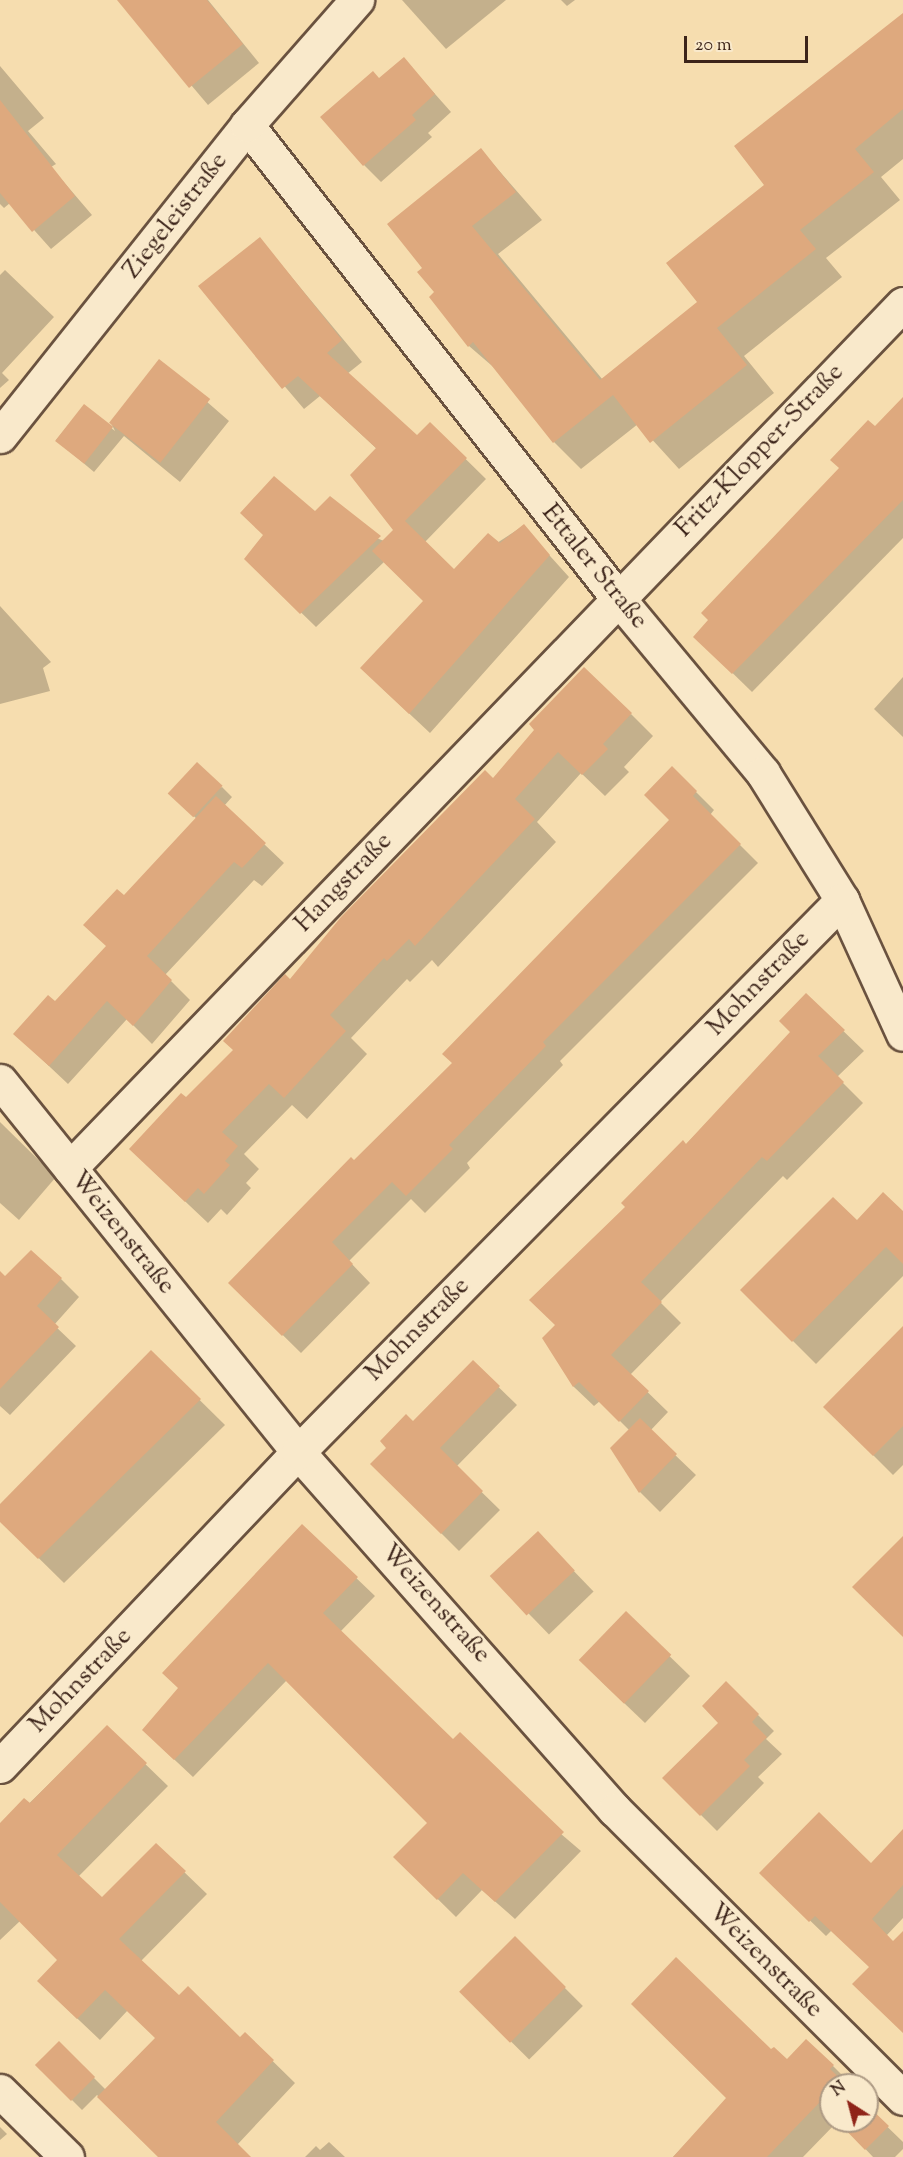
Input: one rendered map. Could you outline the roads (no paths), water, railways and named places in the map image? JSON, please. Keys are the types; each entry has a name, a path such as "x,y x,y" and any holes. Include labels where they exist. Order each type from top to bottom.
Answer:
{"street":[{"name":"Ziegeleistraße","path":"0,436 247,124 357,0"},
{"name":"Ettaler Straße","path":"247,124 617,597 763,773 842,900 903,1034"},
{"name":"Fritz-Klopper-Straße","path":"617,597 903,304"},
{"name":"Hangstraße","path":"70,1168 617,597"},
{"name":"Mohnstraße","path":"0,1766 298,1452 842,900"},
{"name":"Weizenstraße","path":"0,1081 298,1452 624,1821 903,2098"},
{"path":"0,2091 68,2157"}]}
